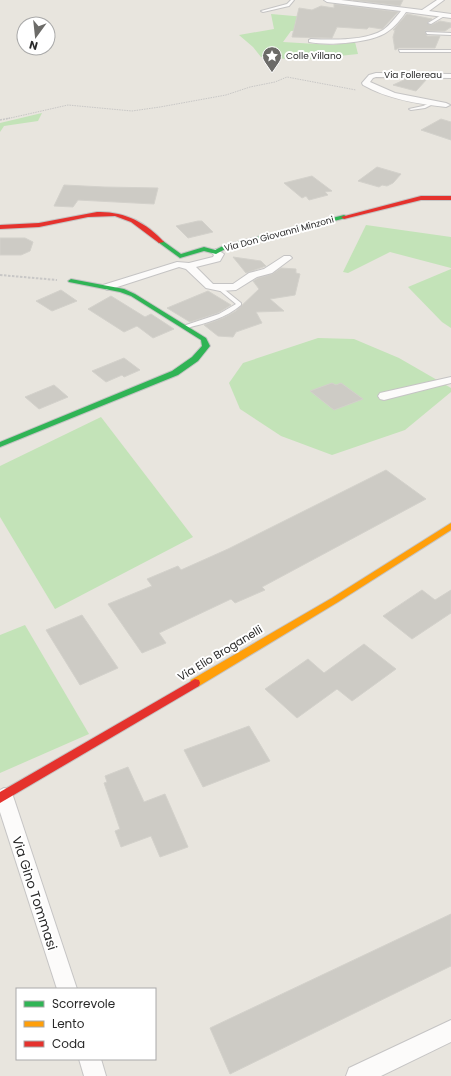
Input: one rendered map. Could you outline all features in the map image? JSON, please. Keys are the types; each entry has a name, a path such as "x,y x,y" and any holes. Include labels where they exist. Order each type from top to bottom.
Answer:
{"street":[{"path":"327,0 447,15"},
{"path":"424,12 441,0"},
{"path":"311,41 343,40 377,35 384,31 405,10"},
{"name":"Via Follereau","path":"446,105 372,88 366,83 371,76 376,75 447,73"},
{"name":"Via Don Giovanni Minzoni","path":"183,262 204,249 216,252 227,246 421,198 451,198"},
{"path":"0,227 32,226 92,216 121,216 135,223 210,286 220,288 236,287 253,275 268,271 287,258"},
{"path":"107,287 183,262 217,259 219,254 216,252"},
{"path":"0,445 175,373 195,359 206,346 204,339 133,295 122,290 71,281"},
{"path":"384,396 451,380"},
{"name":"Via Elio Broganelli","path":"2,797 335,600 451,526"},
{"name":"Via Gino Tommasi","path":"2,797 67,988"},
{"path":"357,1076 451,1031"},
{"path":"90,1060 95,1076"}],"lane":[{"path":"263,11 288,5 294,0"},
{"path":"435,22 447,15"},
{"path":"430,23 447,15"},
{"path":"426,33 451,34"},
{"path":"400,51 451,51"},
{"path":"411,109 424,107 432,103"},
{"path":"185,328 215,318 236,308 239,304 220,288"}],"path":[{"path":"0,120 68,105 132,111 160,107 226,95 250,87 275,82 287,77 355,90 372,88"},
{"path":"0,275 71,281"}],"green space":[{"path":"271,14 328,19 323,29 291,31 283,42 333,45 355,42 358,54 301,60 261,57 253,47 239,35 274,29"},
{"path":"42,113 38,121 4,126 0,132 0,123"},
{"path":"366,225 451,237 451,268 390,252 348,273 343,272"},
{"path":"451,269 451,328 442,322 408,287"},
{"path":"318,338 354,339 399,358 451,388 451,392 405,430 332,455 281,436 240,409 229,383 243,363"},
{"path":"101,417 193,537 55,609 0,517 0,466"},
{"path":"25,625 89,734 0,773 0,635"}],"building":[{"path":"353,0 403,0 400,6"},
{"path":"334,4 398,12 382,29 369,27 367,29 337,27 332,38 292,37 299,8 312,10 321,6 334,8"},
{"path":"407,14 432,19 427,23 431,25 440,21 451,23 451,27 445,31 425,31 427,36 440,36 435,48 399,48 395,50 393,37 395,30 393,30"},
{"path":"406,79 427,79 416,91 393,85"},
{"path":"441,119 451,122 451,140 421,130"},
{"path":"377,167 401,174 393,183 387,186 382,185 379,187 358,181"},
{"path":"312,176 332,191 325,192 328,195 309,200 306,196 302,198 284,183"},
{"path":"64,185 158,188 154,204 78,200 73,207 54,206"},
{"path":"202,221 213,232 188,238 176,226"},
{"path":"0,238 25,238 33,242 30,251 21,255 0,255"},
{"path":"233,257 261,261 266,266 246,273"},
{"path":"281,268 296,269 296,273 300,274 295,295 270,299 284,311 256,312 262,323 236,332 233,337 218,336 204,325 223,318 236,311 259,289 253,281 272,274"},
{"path":"61,290 77,301 52,311 36,301"},
{"path":"208,291 231,305 218,313 190,322 167,308"},
{"path":"111,296 145,317 151,314 174,329 153,338 137,326 124,332 88,309"},
{"path":"124,358 140,370 124,377 122,375 106,382 92,371"},
{"path":"332,383 336,385 341,383 363,399 334,410 310,391"},
{"path":"54,385 68,397 39,409 25,397"},
{"path":"386,470 426,499 262,587 265,590 235,603 231,599 159,633 166,643 142,653 108,604 152,586 147,579 178,566 181,570 228,549"},
{"path":"422,590 435,600 451,590 451,613 412,639 383,616"},
{"path":"82,615 118,668 80,685 46,630"},
{"path":"364,644 396,669 352,701 337,689 297,718 265,689 308,659 324,673"},
{"path":"249,726 270,761 203,787 184,750"},
{"path":"128,767 144,802 165,794 188,847 160,857 151,836 121,847 115,831 120,829 104,783 107,782 105,776"},
{"path":"451,914 451,966 230,1074 210,1028"}],"traffic: fast":[{"path":"161,242 180,256 204,249 216,252 227,246 344,217"},
{"path":"0,445 175,373 195,359 206,346 204,339 133,295 122,290 71,281"}],"traffic: slow":[{"path":"195,683 335,600 451,526"}],"traffic: jam":[{"path":"344,217 421,198 451,198"},
{"path":"0,227 39,225 88,215 115,214 123,216 143,227 161,242"},
{"path":"0,798 195,683"}],"place":[{"name":"Colle Villano","path":"272,73"}]}
